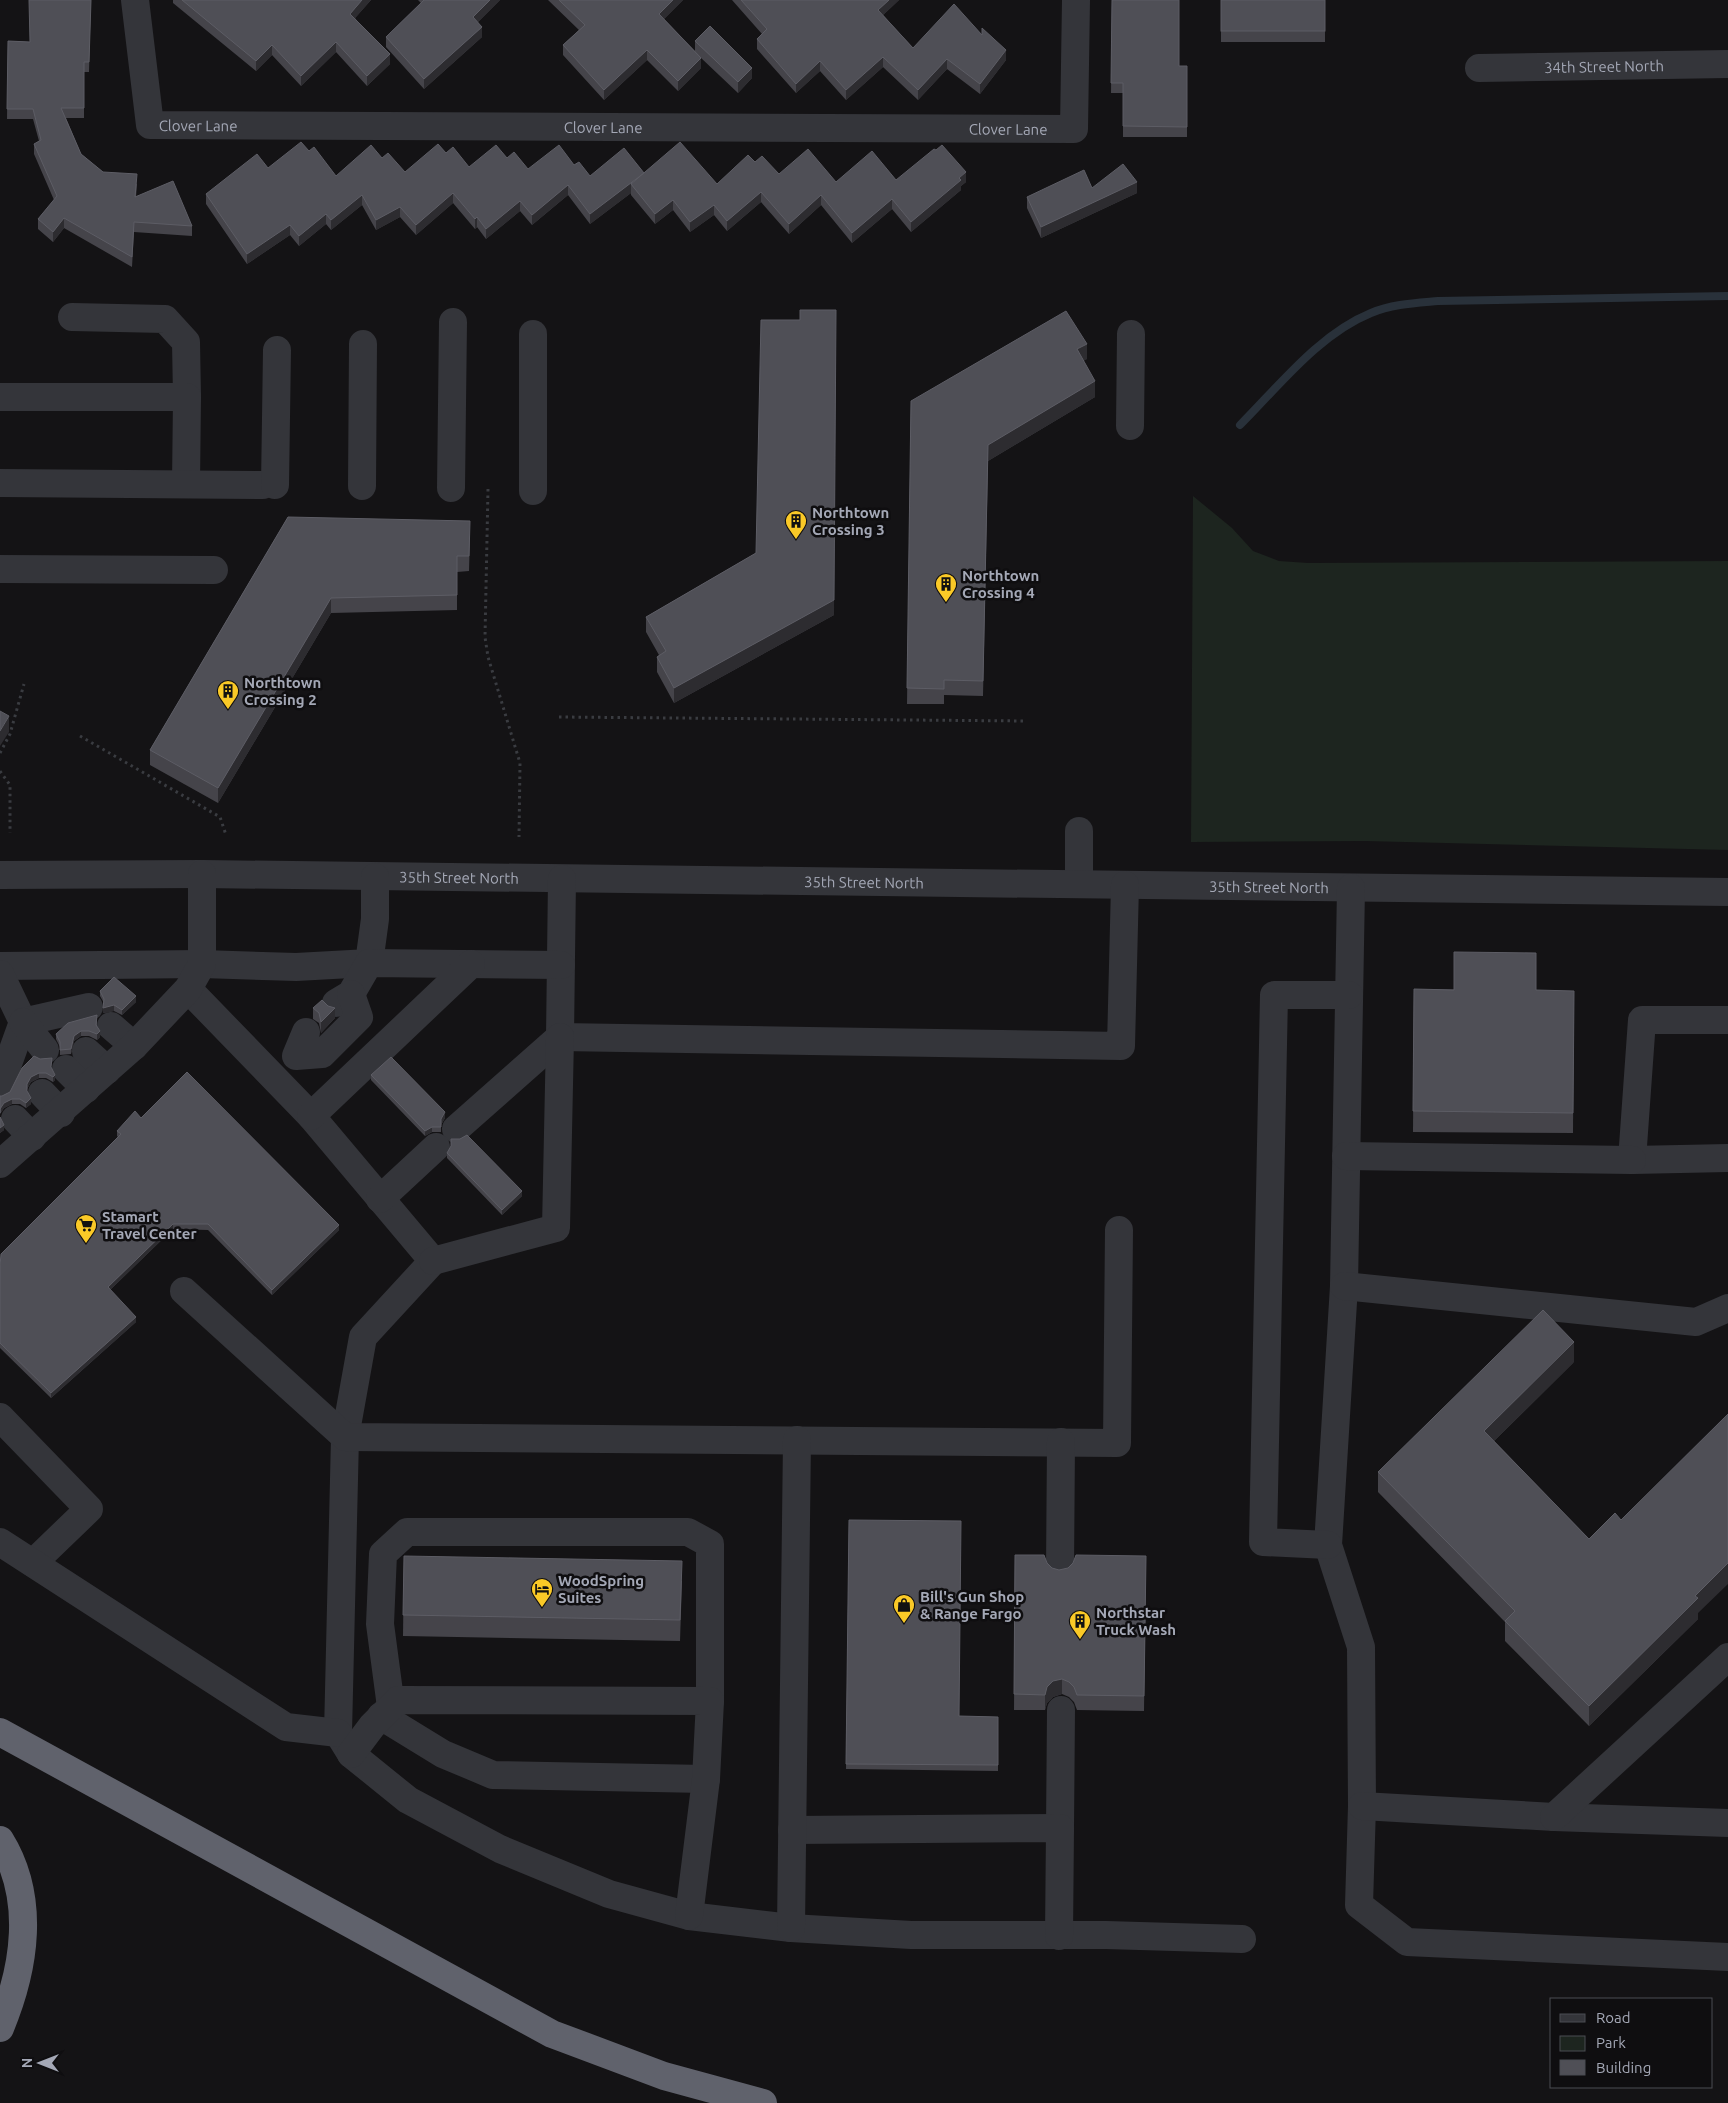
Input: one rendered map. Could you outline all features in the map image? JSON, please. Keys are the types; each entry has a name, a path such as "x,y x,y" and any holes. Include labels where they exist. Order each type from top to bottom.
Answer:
{"highway":[{"path":"0,1732 552,2034 664,2076 763,2103"},
{"path":"0,1840 17,1876 23,1915 23,1953 14,1995 0,2028"}],"street":[{"name":"Clover Lane","path":"135,0 150,125 1074,130 1076,0"},
{"name":"34th Street North","path":"1479,68 1728,64"},
{"path":"72,317 164,319 186,342 186,484"},
{"path":"451,488 453,322"},
{"path":"533,334 533,491"},
{"path":"1130,426 1131,334"},
{"path":"362,486 363,344"},
{"path":"0,483 269,485 277,350"},
{"path":"0,398 187,397"},
{"path":"0,569 214,570"},
{"path":"1079,831 1079,884"},
{"path":"0,1164 23,1128 61,1113 134,1046 188,989 202,964 202,874"},
{"name":"35th Street North","path":"0,875 202,874 1728,892"},
{"path":"273,1078 301,1044 322,1054 359,1018 344,998 368,963 375,919 375,877"},
{"path":"344,1743 345,1437 363,1337 433,1261 556,1228 562,879"},
{"path":"456,1129 560,1037 1121,1046 1125,885"},
{"path":"1351,888 1344,1286 1328,1545 1361,1647 1362,1806 1359,1904 1407,1942 1728,1957"},
{"path":"0,966 202,964 296,967 368,963 560,965"},
{"path":"311,1116 471,964"},
{"path":"0,974 23,1022 54,1041"},
{"path":"188,989 311,1116 433,1261"},
{"path":"1328,1545 1263,1542 1274,995 1349,996"},
{"path":"23,1022 89,1007"},
{"path":"1632,1160 1642,1020 1728,1020"},
{"path":"11,1079 23,1022"},
{"path":"111,1026 134,1046"},
{"path":"86,1050 107,1070"},
{"path":"66,1069 86,1089"},
{"path":"42,1093 61,1113"},
{"path":"380,1199 436,1147"},
{"path":"1346,1156 1632,1160 1728,1158"},
{"path":"184,1291 345,1437 1118,1442 1119,1230"},
{"path":"1344,1286 1696,1322 1728,1308"},
{"path":"0,1418 89,1509 33,1563"},
{"path":"791,1928 796,1440"},
{"path":"1060,1570 1061,1442"},
{"path":"689,1916 706,1779 710,1701 710,1544 688,1532 407,1532 384,1554 380,1624 386,1712 443,1754 493,1775 706,1779"},
{"path":"0,1542 286,1727 344,1743 408,1800 500,1849 609,1894 689,1916 791,1928 911,1935 1242,1939"},
{"path":"1554,1817 1728,1657"},
{"path":"344,1743 386,1712 398,1700 710,1701"},
{"path":"1059,1936 1061,1710"},
{"path":"1362,1806 1554,1817 1728,1823"},
{"path":"792,1830 1060,1828"}],"path":[{"path":"488,489 485,636 488,657 520,763 519,837"},
{"path":"0,754 10,734 24,684"},
{"path":"559,717 1025,721"},
{"path":"80,736 220,817 226,835"},
{"path":"0,772 10,785 10,832"}],"green space":[{"path":"1193,496 1232,528 1253,551 1279,561 1308,563 1728,561 1728,850 1365,841 1191,842"}],"building":[{"path":"29,0 91,0 89,62 84,62 84,108 61,108 81,154 103,172 137,174 135,197 173,181 192,226 134,222 132,257 64,218 53,232 38,219 57,196 34,144 41,140 33,109 7,109 8,41 30,42"},
{"path":"182,0 362,0 350,14 390,54 367,76 336,42 301,76 272,45 256,61"},
{"path":"424,0 490,0 473,17 482,27 424,79 386,37"},
{"path":"559,0 673,0 659,14 701,58 678,81 647,50 604,90 563,45 585,25"},
{"path":"741,0 889,0 878,10 913,48 954,4 982,35 982,28 1006,50 980,84 947,59 918,90 883,57 846,90 820,61 796,84 757,39 767,29"},
{"path":"1112,0 1179,0 1179,66 1187,66 1187,127 1123,126 1123,83 1111,83"},
{"path":"1221,0 1325,0 1325,31 1221,31"},
{"path":"710,26 752,68 738,82 695,41"},
{"path":"301,142 309,151 314,147 336,176 371,145 382,158 388,153 405,172 438,144 446,153 453,147 469,167 496,145 507,158 514,152 528,169 559,145 574,165 579,162 590,176 624,148 644,173 590,214 568,185 532,215 520,201 486,229 453,193 416,225 400,207 376,220 362,195 331,220 326,214 299,236 290,225 247,254 206,194 257,154 268,168"},
{"path":"680,142 717,184 748,155 755,162 762,156 779,174 808,149 836,182 872,151 896,180 934,149 936,150 942,145 966,172 959,178 961,180 911,222 892,199 852,233 821,195 789,224 761,192 727,221 714,205 690,222 673,200 655,214 631,184"},
{"path":"1123,164 1137,182 1041,227 1027,197 1084,170 1092,188"},
{"name":"Northtown Crossing 3","path":"800,310 836,310 834,600 674,688 657,657 666,651 646,617 756,553 761,320 800,320"},
{"name":"Northtown Crossing 4","path":"1066,311 1087,344 1077,349 1095,381 988,445 983,681 944,680 944,689 907,688 911,401"},
{"name":"Northtown Crossing 2","path":"288,517 470,521 469,556 457,556 457,595 331,598 218,788 150,750"},
{"path":"0,711 9,716 0,731"},
{"path":"1454,952 1536,953 1536,990 1574,991 1573,1113 1413,1111 1414,989 1454,990"},
{"path":"114,977 136,996 122,1010 114,1005 103,1008 104,999 100,991"},
{"path":"322,1000 328,1006 335,1008 321,1022 319,1013 313,1008"},
{"path":"97,1015 96,1025 100,1031 97,1034 81,1031 74,1036 71,1049 60,1050 60,1042 56,1034 68,1023"},
{"path":"34,1056 40,1059 52,1058 51,1067 55,1075 53,1077 46,1073 39,1073 31,1077 27,1084 27,1091 31,1098 26,1103 20,1099 12,1099 4,1103 0,1109 0,1096 10,1092 22,1068"},
{"path":"391,1057 445,1112 441,1119 441,1127 432,1127 425,1131 371,1075"},
{"name":"Stamart Travel Center","path":"187,1072 339,1225 272,1290 208,1224 173,1224 108,1287 136,1317 51,1393 0,1343 1,1254 121,1134 117,1131 135,1111 141,1118"},
{"path":"0,1117 4,1125 0,1128"},
{"path":"467,1135 522,1191 502,1210 447,1153 451,1146 451,1139 460,1139"},
{"path":"1543,1310 1574,1342 1484,1431 1589,1539 1615,1513 1621,1520 1728,1414 1728,1563 1695,1596 1698,1598 1589,1706 1505,1621 1515,1611 1378,1472"},
{"name":"Bill's Gun Shop & Range Fargo","path":"849,1520 961,1521 959,1716 998,1717 998,1765 846,1764"},
{"name":"Northstar Truck Wash","path":"1015,1555 1044,1555 1047,1563 1052,1568 1059,1570 1068,1568 1073,1563 1076,1555 1146,1556 1144,1696 1077,1695 1074,1687 1062,1679 1053,1681 1047,1687 1045,1695 1014,1694"},
{"name":"WoodSpring Suites","path":"404,1556 682,1561 680,1620 403,1615"}],"waterway":[{"path":"1240,425 1317,347 1352,322 1387,308 1404,304 1438,301 1728,296"}],"place":[{"name":"Northtown Crossing 3","path":"796,540"},
{"name":"Northtown Crossing 4","path":"946,603"},
{"name":"Northtown Crossing 2","path":"228,710"},
{"name":"Stamart Travel Center","path":"86,1244"},
{"name":"WoodSpring Suites","path":"542,1608"},
{"name":"Bill's Gun Shop & Range Fargo","path":"904,1624"},
{"name":"Northstar Truck Wash","path":"1080,1640"}]}
